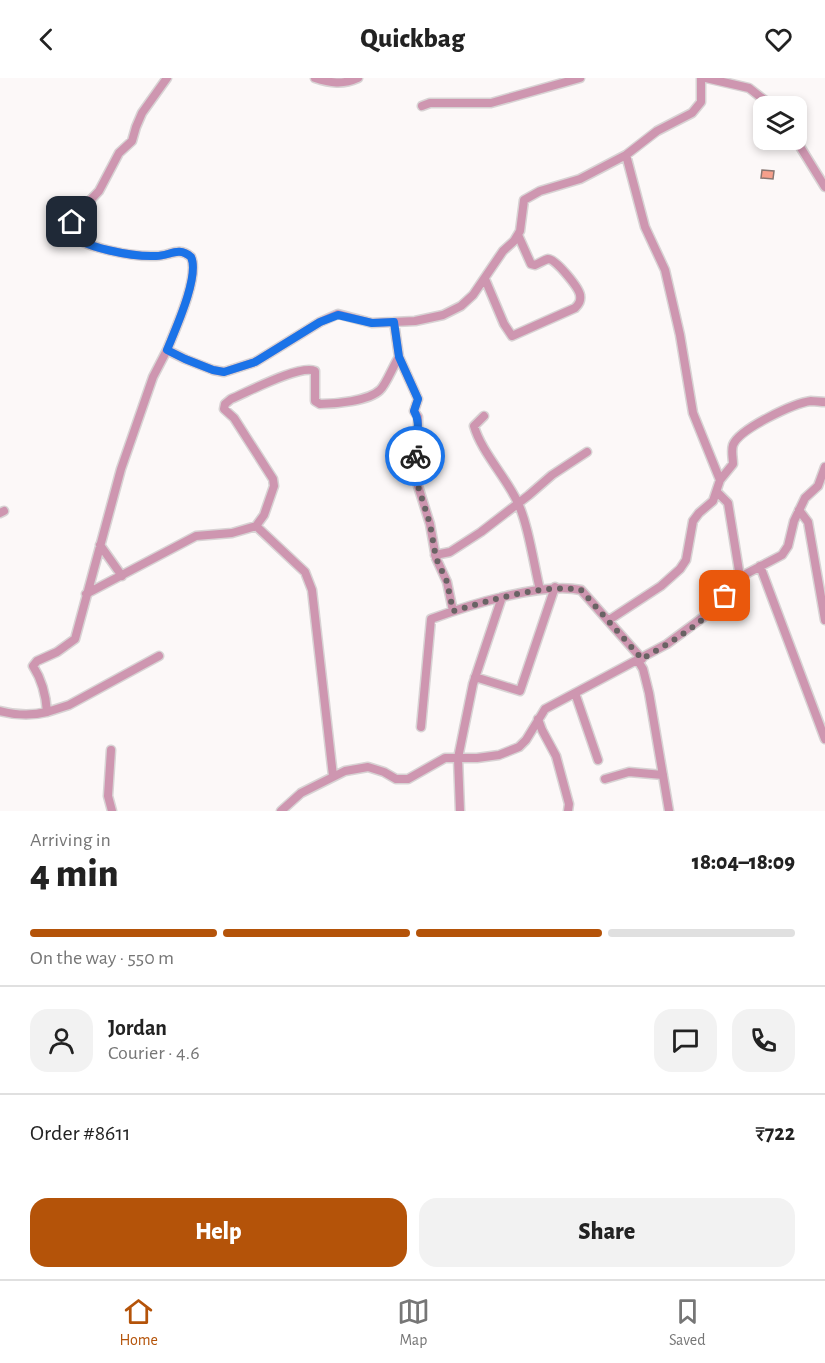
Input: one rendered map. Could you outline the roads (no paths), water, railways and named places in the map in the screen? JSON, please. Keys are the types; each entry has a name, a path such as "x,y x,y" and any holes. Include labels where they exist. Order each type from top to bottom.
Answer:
{"street":[{"path":"315,78 334,83 348,82 358,78"},
{"path":"422,106 430,103 491,102 580,78"},
{"path":"167,350 213,370 224,372 263,357 320,322 338,315 372,323 416,321 443,315 461,306 473,295 503,251 518,235 524,217 524,200 540,190 580,179 626,155 657,131 692,113 700,102 704,78 749,88 759,96"},
{"path":"47,712 46,698 33,666 37,661 57,652 75,639 121,469 153,377 167,350 190,286 194,267 191,257 182,252 176,251 154,256 109,250 84,243 72,237 68,231 80,211 99,191 119,153 132,141 142,113 165,79"},
{"path":"802,150 825,187"},
{"path":"626,155 645,227 664,270 680,335 693,413 720,480"},
{"path":"484,279 504,324 512,336 575,308 579,304 581,297 578,289 555,261 548,259 535,265 531,264 518,235"},
{"path":"394,322 399,357 418,399 414,411 418,417 414,452 418,486 430,524 435,555 447,582 453,611"},
{"path":"86,594 196,536 232,534 256,526 264,515 274,486 273,479 234,418 224,409 225,404 231,399 296,372 311,369 315,371 315,401 320,404 369,397 381,389 399,357"},
{"path":"609,620 660,586 680,569 686,560 693,521 713,501 720,480 733,464 733,445 737,439 764,419 780,411 811,401 825,402"},
{"path":"484,416 474,426 477,439 497,466 518,503 540,591"},
{"path":"435,555 450,552 464,543 560,469 587,452"},
{"path":"281,811 301,793 345,771 368,767 396,779 408,779 445,758 477,758 511,752 526,740 545,709 640,660 694,626 717,607 740,577 786,551 799,510 805,498 818,486 825,467"},
{"path":"717,492 728,502 740,577"},
{"path":"799,510 808,522 825,620"},
{"path":"256,526 305,572 312,590 333,776"},
{"path":"100,545 122,576"},
{"path":"760,566 825,739"},
{"path":"475,677 520,691 555,587"},
{"path":"421,727 431,619 502,597 555,587 581,590 609,620 640,660 649,693 669,811"},
{"path":"460,811 458,758 475,677 502,597"},
{"path":"0,711 19,715 36,715 69,705 159,656"},
{"path":"575,693 598,760"},
{"path":"538,719 556,756 568,811"},
{"path":"111,750 108,796 112,811"},
{"path":"605,779 629,771 663,775"}]}
